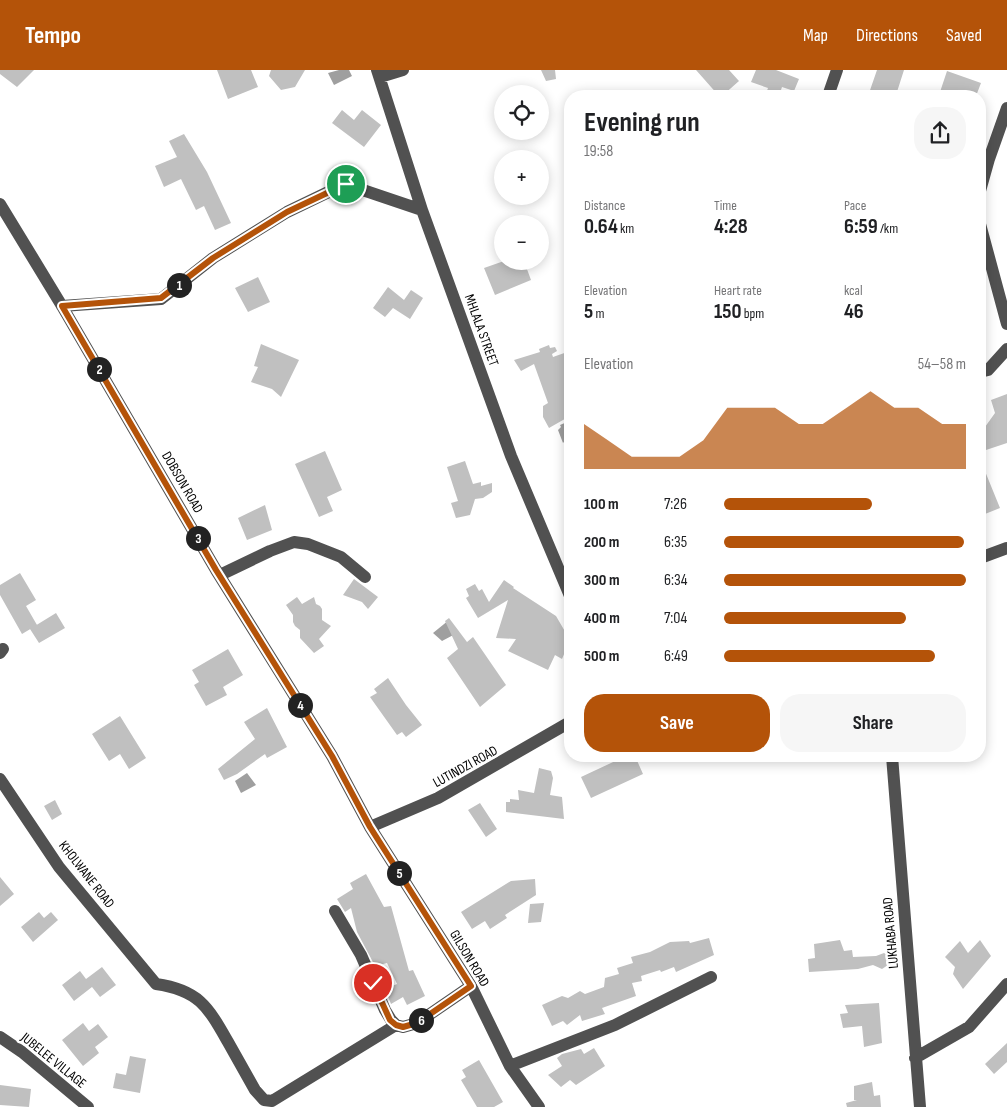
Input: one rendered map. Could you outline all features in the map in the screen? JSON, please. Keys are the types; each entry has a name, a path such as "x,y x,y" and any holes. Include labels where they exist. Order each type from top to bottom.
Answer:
{"street":[{"path":"378,74 404,70"},
{"path":"830,90 837,70"},
{"name":"MHLALA STREET","path":"378,74 422,210 512,456 564,568"},
{"path":"986,170 1007,108"},
{"path":"62,306 161,298 213,258 287,212 346,184 422,210"},
{"name":"DOBSON ROAD","path":"0,204 220,575 332,756 370,827"},
{"path":"986,239 1001,277 1007,324"},
{"path":"986,370 1007,348"},
{"path":"220,575 270,551 294,542 308,544 341,557 365,577"},
{"path":"986,556 1007,548"},
{"name":"LUTINDZI ROAD","path":"370,827 438,798 492,769 564,726"},
{"name":"LUKHABA ROAD","path":"892,762 920,1107"},
{"name":"KHOLWANE ROAD","path":"0,778 59,867 156,984 172,986 188,992 211,1012 254,1090 264,1100 272,1101 396,1025"},
{"name":"GILSON ROAD","path":"370,827 471,986 510,1066 539,1107"},
{"path":"335,911 361,955 390,1020 396,1025 403,1027 417,1023 471,986"},
{"path":"510,1066 615,1025 711,978"},
{"path":"915,1058 969,1027 1007,984"},
{"name":"JUBELEE VILLAGE","path":"0,1037 22,1052 88,1107"}],"shaded area":[{"path":"349,70 352,76 334,85 328,73"},
{"path":"564,423 563,443 558,430 561,427 560,425"},
{"path":"449,620 459,632 442,641 433,633"},
{"path":"247,773 256,785 241,793 235,781"}],"building":[{"path":"0,70 34,70 17,87 0,74"},
{"path":"217,70 251,70 258,87 228,99"},
{"path":"271,70 305,70 295,87 281,90 269,76"},
{"path":"541,70 555,70 556,79 546,81"},
{"path":"696,70 729,70 739,81 729,90 714,90"},
{"path":"756,70 776,70 799,79 794,90 782,87 781,90 767,90 768,88 751,82"},
{"path":"877,70 904,70 898,90 870,90"},
{"path":"947,71 981,83 978,90 941,90"},
{"path":"342,110 354,120 362,110 381,125 364,147 332,123"},
{"path":"184,134 207,172 231,223 215,230 204,206 196,210 181,179 164,187 155,166 177,157 169,141"},
{"path":"494,264 494,270 527,270 531,280 495,295 484,268"},
{"path":"258,277 270,302 248,312 235,288"},
{"path":"388,287 404,300 411,290 423,298 410,319 393,308 385,317 373,308"},
{"path":"261,344 299,360 281,397 272,389 251,382 258,367 254,366"},
{"path":"549,345 550,348 555,347 557,351 552,354 553,357 564,353 564,419 549,428 543,417 543,406 548,403 534,364 521,371 514,360 540,352 539,349"},
{"path":"1007,394 1007,443 986,450 986,426 995,413 991,400"},
{"path":"325,451 342,490 327,497 333,511 319,517 295,464"},
{"path":"465,461 473,484 481,482 481,486 492,483 492,492 483,498 475,499 470,515 456,518 451,503 458,501 447,467"},
{"path":"986,474 1000,508 986,514"},
{"path":"265,505 272,530 247,540 238,518"},
{"path":"20,573 36,600 26,606 37,625 22,634 0,595 0,585"},
{"path":"354,579 378,597 368,609 362,602 343,595"},
{"path":"504,580 556,616 564,630 564,654 562,659 555,655 548,670 508,651 516,639 496,638 508,600 478,618 466,598 469,596 466,589 475,584 479,591 482,589 489,602"},
{"path":"297,597 302,604 314,597 316,604 322,609 322,620 331,626 319,639 324,646 314,653 300,638 300,630 295,626 293,615 286,605"},
{"path":"56,613 65,628 39,643 30,629"},
{"path":"449,618 467,642 473,637 506,685 480,707 447,658 458,649 445,621"},
{"path":"228,649 243,675 223,687 227,695 206,706 194,685 199,682 192,670"},
{"path":"388,678 422,725 406,737 402,732 397,735 370,697 377,693 374,689"},
{"path":"267,708 287,747 267,758 265,754 237,774 224,780 218,769 255,739 244,722"},
{"path":"120,716 146,758 129,769 120,754 109,761 92,734"},
{"path":"613,762 638,762 643,774 591,798 581,777"},
{"path":"539,768 551,771 553,778 550,795 562,797 564,819 506,812 506,802 510,802 510,799 519,800 518,790 534,793"},
{"path":"55,800 62,814 52,820 44,806"},
{"path":"480,803 497,829 486,837 468,810"},
{"path":"366,874 384,907 391,906 409,971 413,970 425,996 407,1005 403,997 391,1004 385,989 397,984 387,963 375,966 357,932 351,908 345,912 337,899 353,889 350,883"},
{"path":"0,877 14,894 0,906"},
{"path":"535,879 536,895 505,915 507,918 490,929 485,921 472,929 461,912 511,881"},
{"path":"544,903 541,922 528,923 530,904"},
{"path":"39,912 44,918 51,912 58,920 33,942 21,927"},
{"path":"709,938 714,955 676,972 674,967 641,976 642,981 632,983 636,996 602,1008 605,1014 582,1021 580,1015 567,1025 563,1021 552,1026 542,1005 562,996 568,998 580,991 585,994 604,987 605,978 619,974 617,968 633,963 631,957 650,952 670,942 689,941 690,943"},
{"path":"840,940 844,951 852,950 853,957 876,956 884,953 887,955 894,954 894,960 890,961 882,969 873,965 858,969 809,972 808,959 815,958 814,944"},
{"path":"980,940 991,956 963,989 953,974 955,967 945,957 960,941 968,953"},
{"path":"102,967 116,985 100,997 92,987 74,1001 62,985 80,971 86,979"},
{"path":"879,1003 882,1043 864,1047 862,1026 843,1028 840,1014 848,1013 845,1005"},
{"path":"83,1023 89,1031 98,1024 108,1037 95,1047 99,1053 83,1066 62,1040"},
{"path":"1007,1043 1007,1062 994,1074 985,1064"},
{"path":"594,1048 605,1066 576,1085 570,1080 561,1087 548,1075 562,1066 557,1058 562,1054 581,1049 584,1054"},
{"path":"130,1056 146,1059 140,1093 113,1088 116,1073 126,1075"},
{"path":"479,1060 503,1102 494,1107 477,1107 461,1080 466,1077 462,1070"},
{"path":"872,1082 874,1096 880,1095 881,1107 847,1107 846,1103 857,1100 854,1100 854,1086"},
{"path":"0,1085 31,1089 29,1107 0,1105"}],"route":[{"path":"346,184 287,212 213,258 161,298 62,306 216,570 332,756 370,827 471,986 417,1023 403,1027 396,1025 390,1020 373,983"}]}
